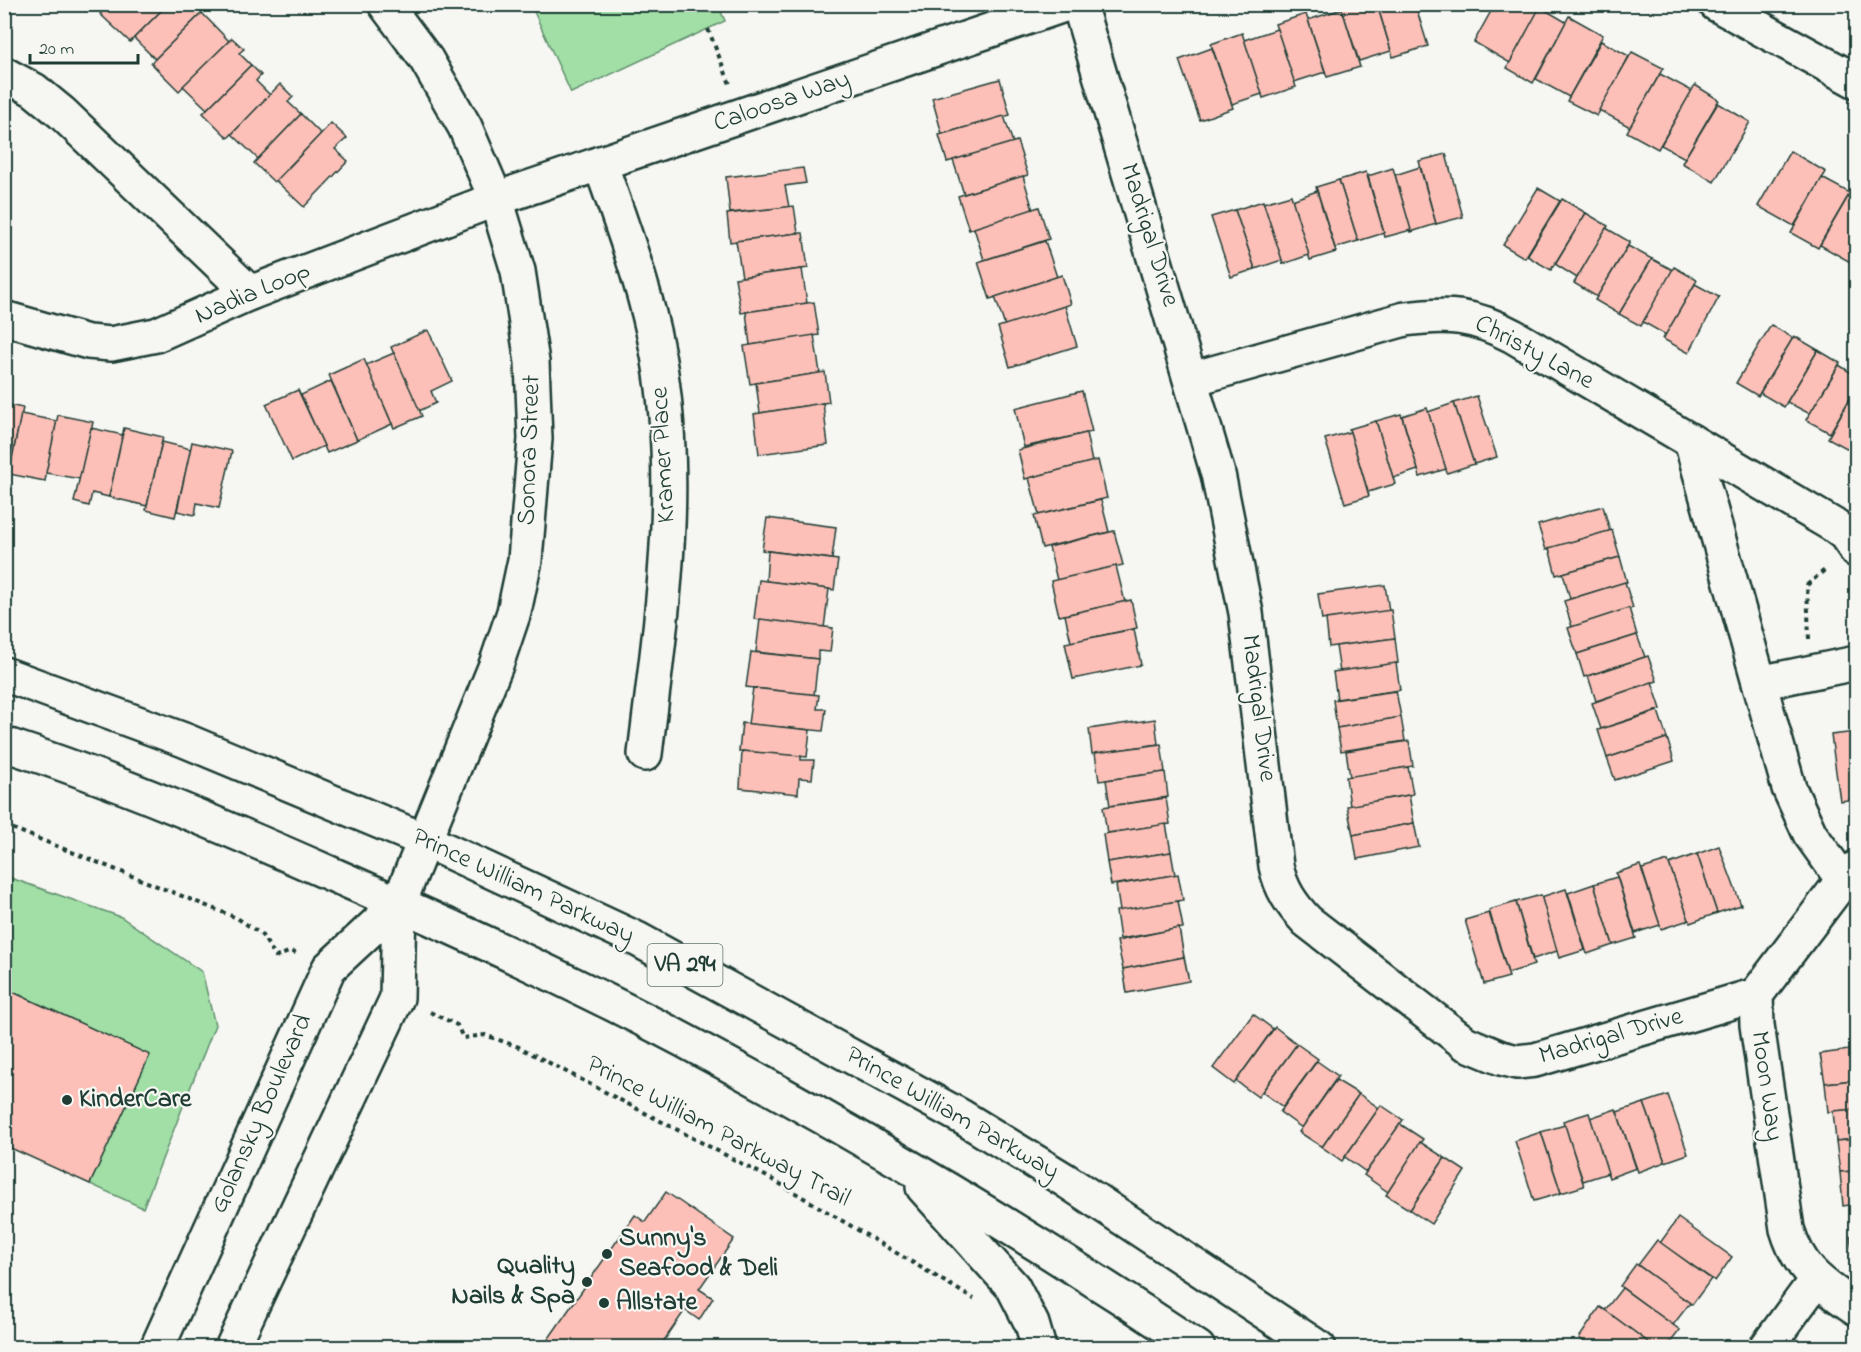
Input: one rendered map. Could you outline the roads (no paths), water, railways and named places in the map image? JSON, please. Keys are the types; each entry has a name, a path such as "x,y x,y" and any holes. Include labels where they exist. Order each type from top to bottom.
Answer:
{"main road":[{"name":"Sonora Street","path":"385,4 426,59 465,127 496,199 518,272 532,362 535,439 525,560 514,612 496,665 426,841"},
{"name":"Caloosa Way","path":"496,199 1067,4"},
{"name":"Madrigal Drive","path":"1079,4 1192,379 1218,474 1246,613 1276,866 1280,883 1290,903 1307,921 1465,1042 1484,1053 1517,1062 1557,1055 1756,995"},
{"path":"1716,4 1857,81"},
{"path":"4,74 34,90 62,113 250,293"},
{"name":"Kramer Place","path":"600,163 648,309 658,355 667,424 670,479 668,542 645,754"},
{"name":"Nadia Loop","path":"4,318 88,342 111,344 156,335 250,293 496,199"},
{"name":"Christy Lane","path":"1192,379 1405,319 1453,315 1472,318 1513,336 1833,525 1855,547"},
{"path":"1691,441 1789,788 1810,834 1850,874"},
{"path":"1759,683 1857,663"},
{"name":"Prince William Parkway","path":"4,674 184,740 426,841 637,939 928,1097 1065,1180 1319,1347"},
{"name":"VA 294","path":"4,744 55,760 213,822 399,903 682,1040 900,1161 1198,1347"},
{"name":"Golansky Boulevard","path":"232,1347 397,998 399,903 426,841"},
{"name":"Moon Way","path":"1850,874 1756,995 1757,1024 1787,1229 1798,1257 1816,1280 1857,1308"},
{"name":"Golansky Boulevard","path":"157,1347 328,968 399,903"},
{"path":"900,1161 1013,1287 1032,1324 1039,1347"},
{"path":"1766,1347 1816,1280"}],"place":[{"name":"KinderCare","path":"67,1100"},
{"name":"Sunny's Seafood & Deli","path":"607,1254"},
{"name":"Quality Nails & Spa","path":"587,1282"},
{"name":"Allstate","path":"604,1303"}]}
